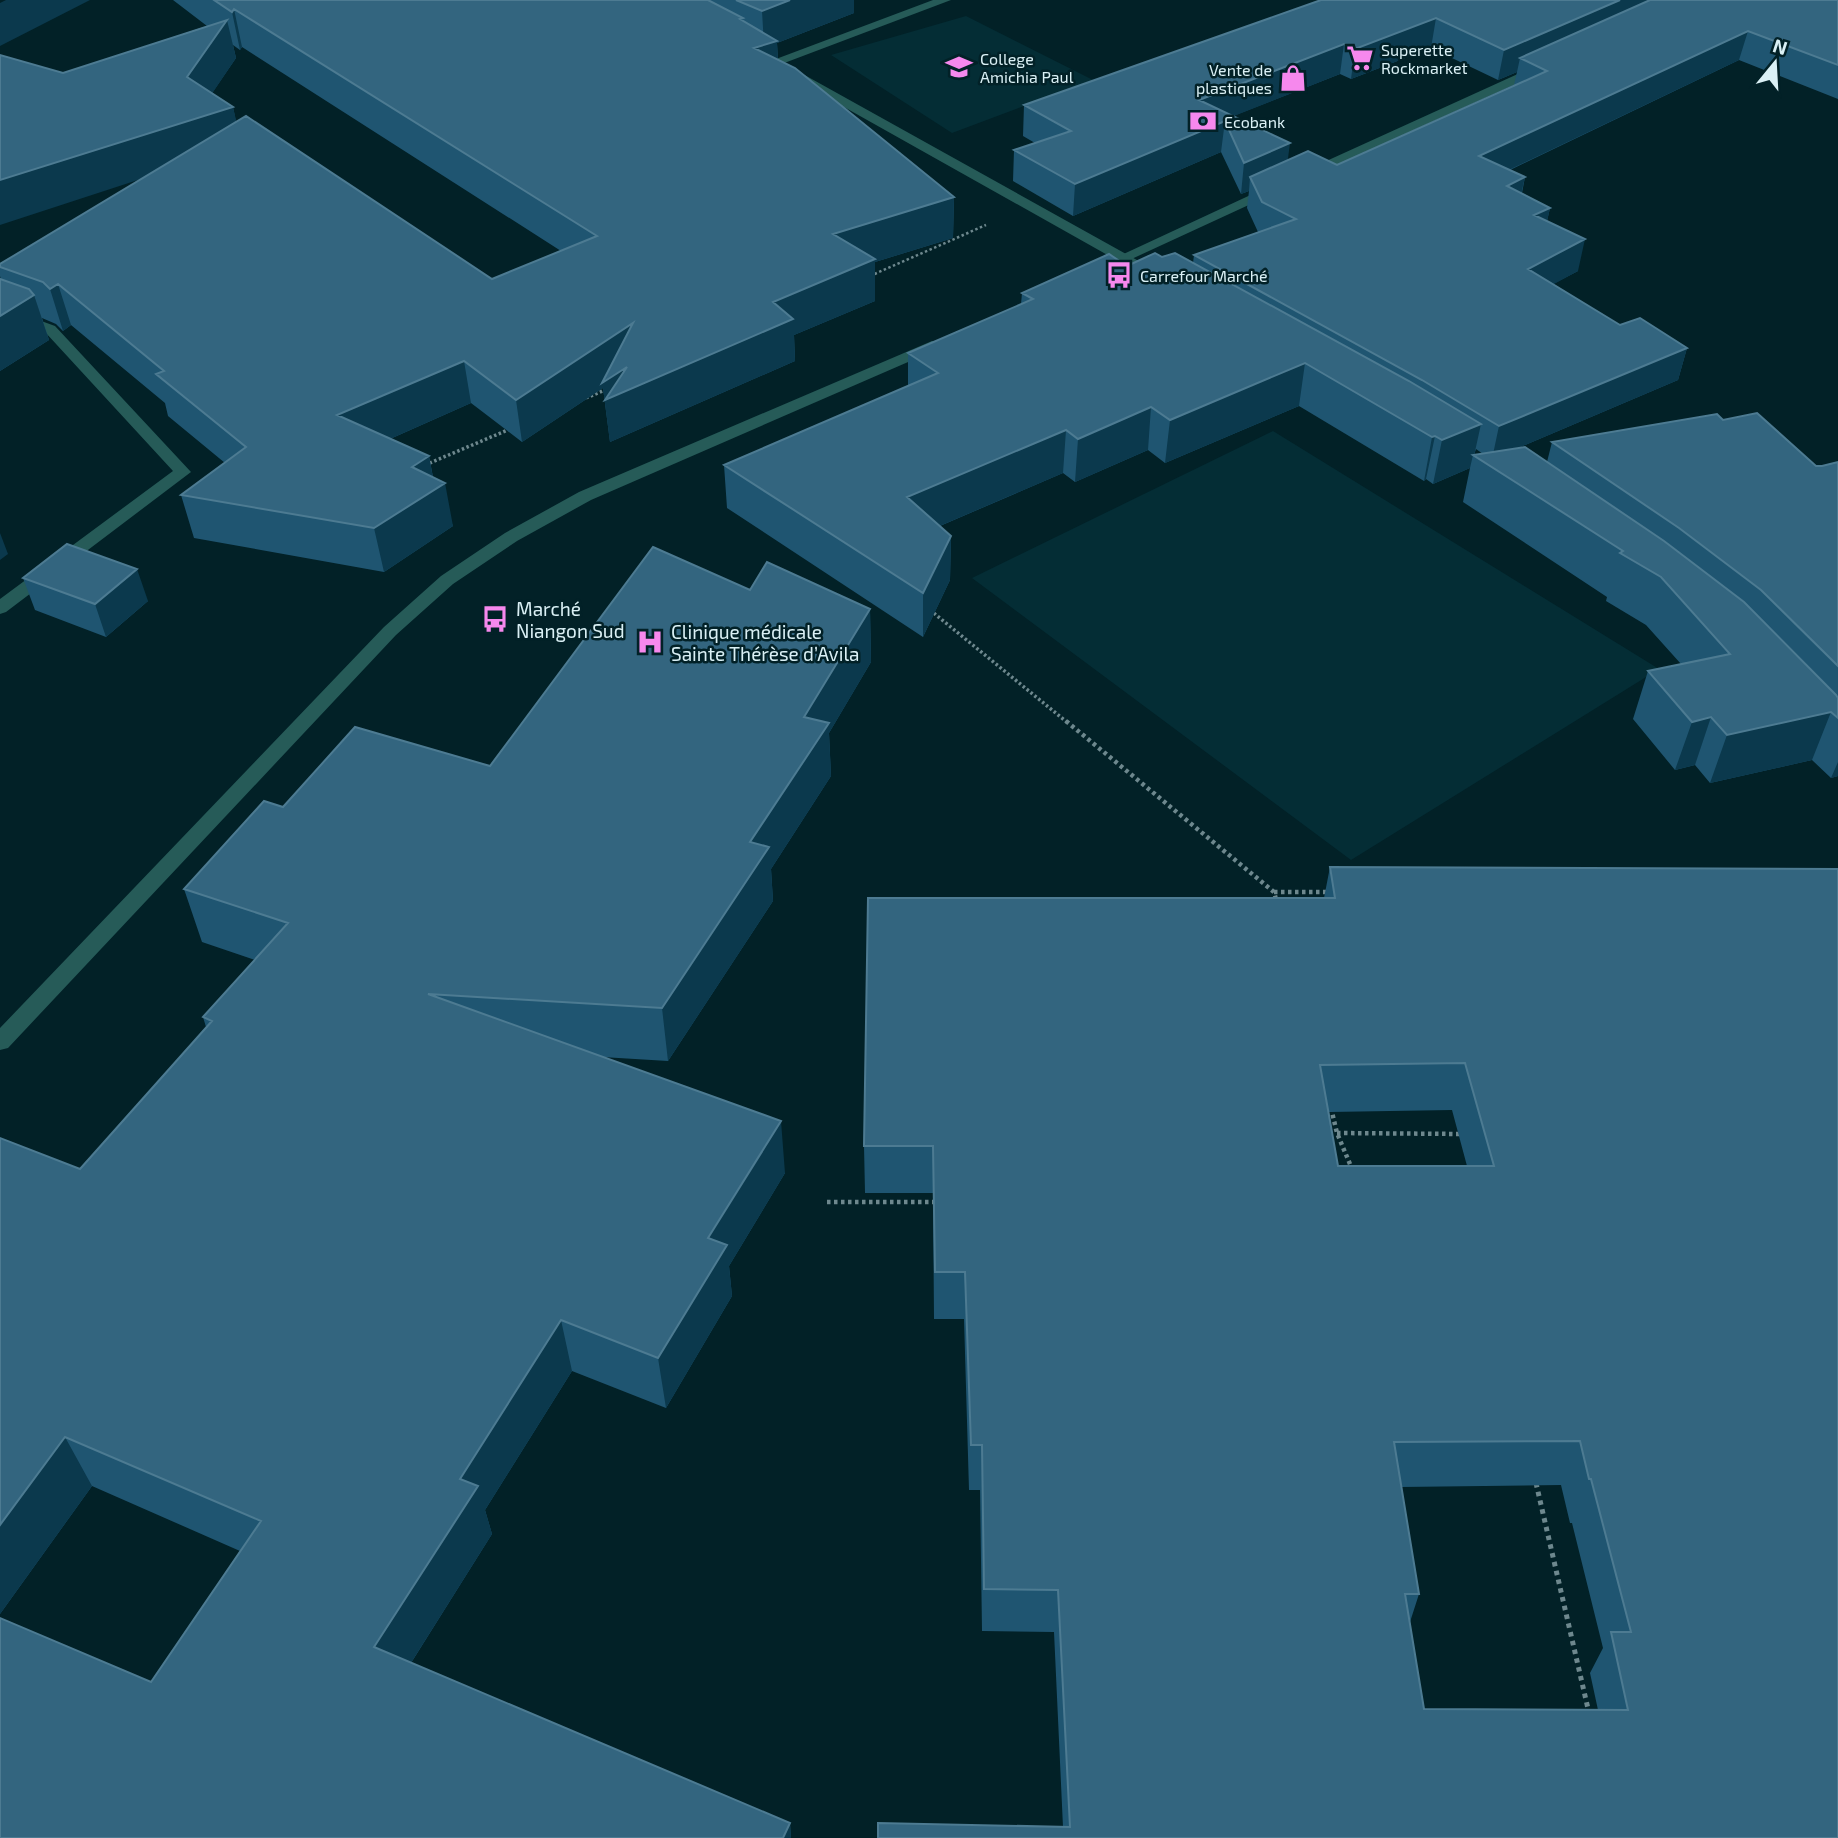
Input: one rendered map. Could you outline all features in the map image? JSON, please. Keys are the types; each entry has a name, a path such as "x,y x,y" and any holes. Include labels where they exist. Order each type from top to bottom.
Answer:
{"street":[{"path":"945,0 769,59 1170,284"},
{"path":"1073,281 1550,63"},
{"path":"0,310 50,329 184,472 0,608"},
{"path":"0,1042 390,631 447,580 511,537 585,496 951,337"}],"path":[{"path":"868,277 1029,206"},
{"path":"580,400 618,384"},
{"path":"415,468 517,426"},
{"path":"923,604 1274,892 1278,905"},
{"path":"1274,892 1343,892"},
{"path":"1330,1107 1337,1133 1356,1177"},
{"path":"1337,1133 1471,1134"},
{"path":"827,1202 950,1202"},
{"path":"1533,1469 1592,1724"}],"shaded area":[{"name":"College Amichia Paul","path":"966,16 1093,80 952,133 831,55"},
{"path":"1273,431 1659,669 1351,860 972,578"}],"building":[{"path":"214,0 708,0 743,18 740,19 777,41 754,48 795,68 954,197 833,234 875,259 773,302 793,319 605,400 627,367 602,383 633,323 516,400 464,361 337,415 429,456 412,467 445,483 374,528 181,495 246,447 156,374 164,371 58,284 50,289 43,282 0,267 0,264 246,116 492,279 597,236 234,9 232,12"},
{"path":"736,0 790,0 762,11"},
{"path":"1321,0 1620,0 1504,50 1436,18 1355,49 1344,44 1199,100 1290,143 1244,163 1225,121 1075,184 1014,150 1071,131 1024,105"},
{"path":"1650,0 1838,0 1838,65 1748,31 1479,156 1525,177 1507,186 1550,208 1534,215 1585,239 1528,269 1620,325 1640,318 1687,348 1499,426 1422,380 1194,255 1296,219 1262,202 1250,177 1308,151 1337,165 1547,71 1520,58"},
{"path":"227,20 187,77 233,107 0,180 0,55 63,73"},
{"path":"1155,253 1162,257 1175,253 1409,381 1481,424 1442,440 1432,437 1305,363 1170,420 1151,407 1078,439 1066,430 907,497 951,536 923,593 724,465 938,373 908,353 1033,299 1022,293 1109,254 1127,266"},
{"path":"0,279 29,289 34,295 0,316"},
{"path":"1757,413 1816,466 1838,462 1838,666 1761,590 1679,528 1552,442 1717,414 1723,420"},
{"path":"1525,447 1664,541 1744,602 1836,695 1838,718 1831,712 1727,735 1711,717 1692,722 1648,671 1730,654 1661,577 1620,553 1623,551 1473,455"},
{"path":"67,544 137,569 95,604 23,578"},
{"path":"653,547 750,590 767,562 870,609 804,717 829,723 750,842 769,847 662,1008 428,994 781,1121 708,1238 727,1245 658,1358 561,1320 460,1479 478,1486 374,1647 790,1823 783,1838 0,1838 0,1618 151,1682 261,1521 65,1437 0,1525 0,1138 80,1169 212,1021 203,1017 288,923 184,889 264,801 283,807 355,727 490,766"},
{"path":"1330,867 1838,869 1838,1838 878,1838 878,1823 1070,1827 1058,1590 984,1589 982,1445 971,1445 965,1272 935,1272 933,1146 864,1146 868,898 1335,898","holes":["1465,1063 1494,1166 1338,1166 1320,1065","1580,1441 1631,1632 1611,1632 1628,1710 1424,1709 1405,1594 1419,1594 1394,1442"]}],"place":[{"name":"Superette Rockmarket","path":"1360,58"},
{"name":"College Amichia Paul","path":"959,67"},
{"name":"Vente de plastiques","path":"1293,78"},
{"name":"Ecobank","path":"1203,121"},
{"name":"Carrefour Marché","path":"1119,275"},
{"name":"Marché Niangon Sud","path":"495,619"},
{"name":"Clinique médicale Sainte Thérèse d’Avila","path":"650,642"}]}
